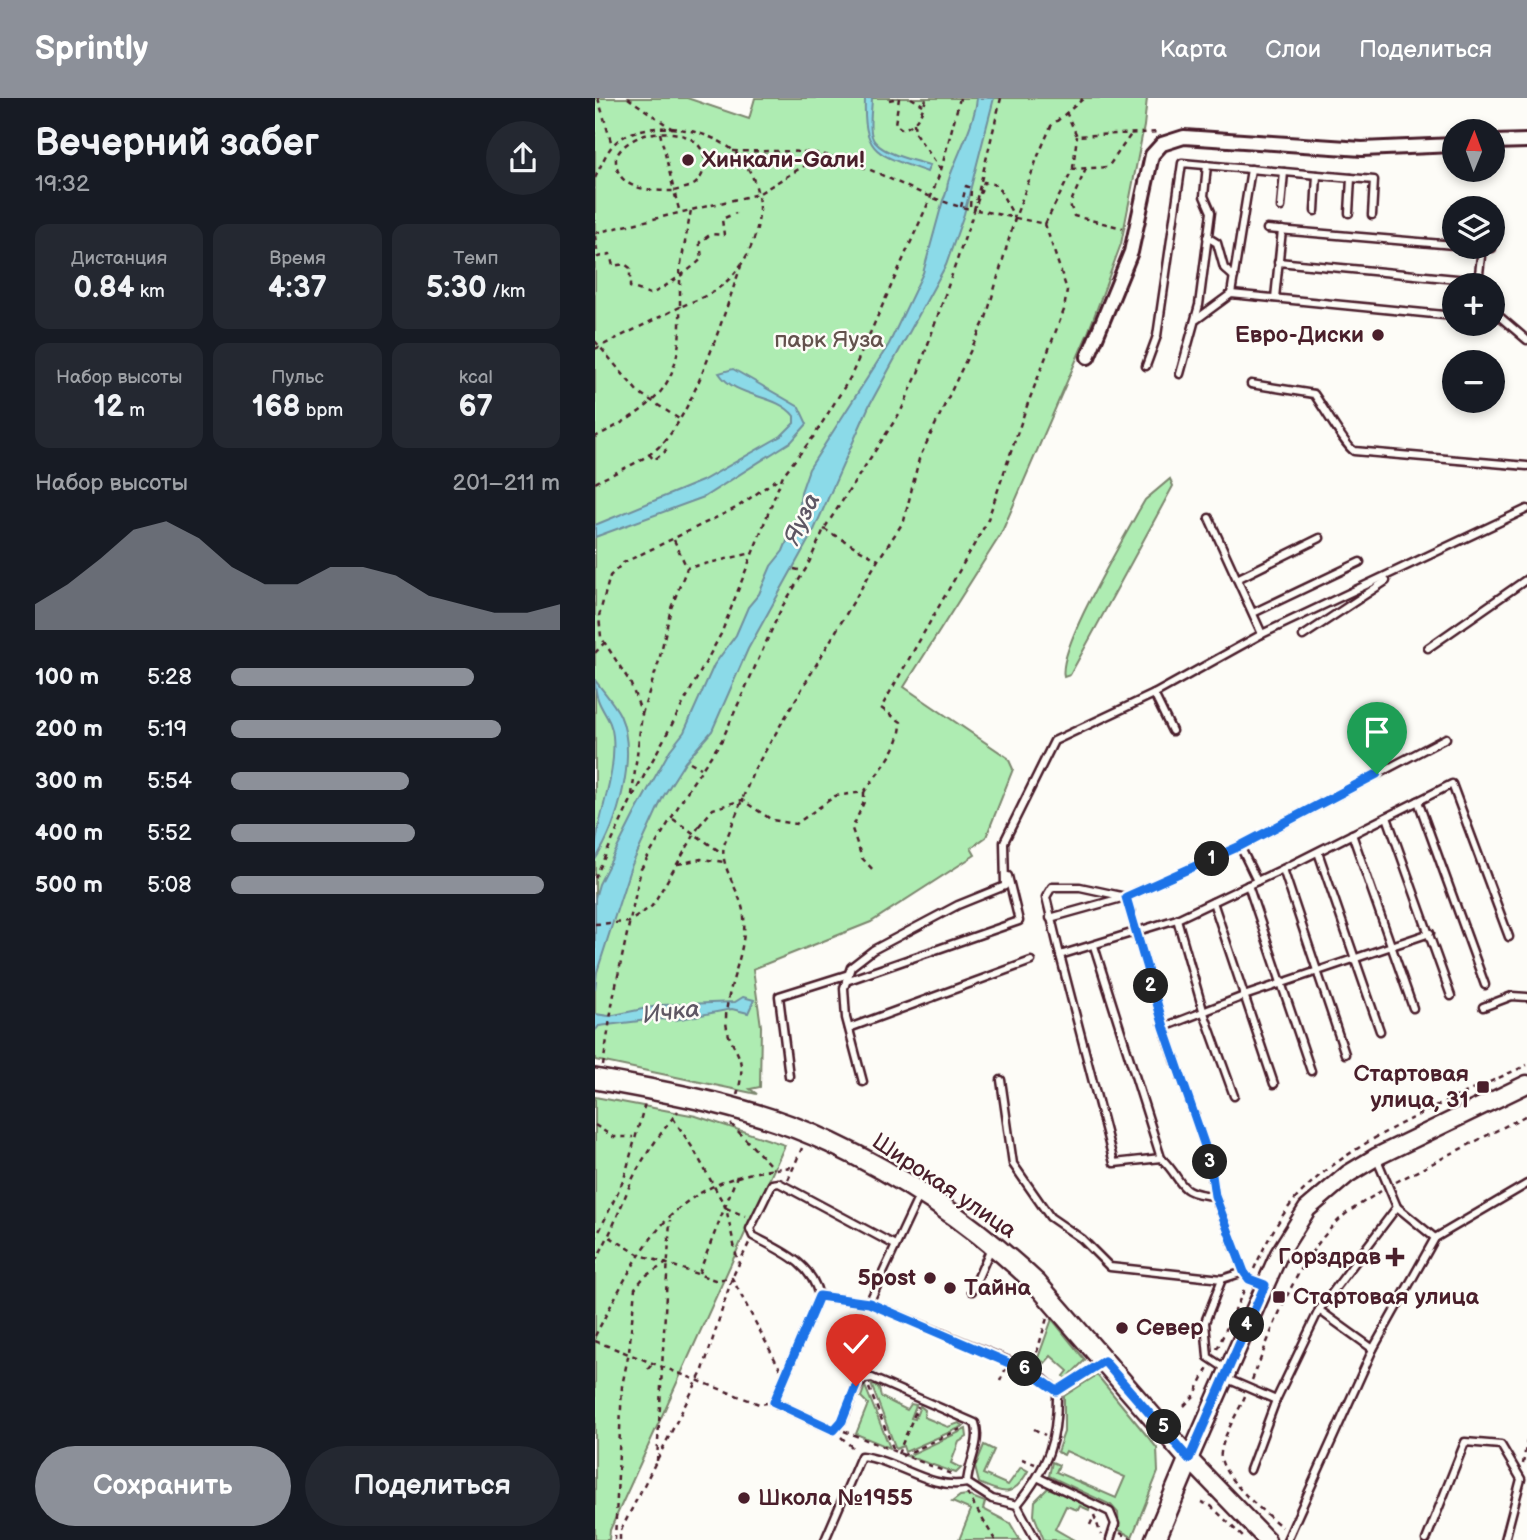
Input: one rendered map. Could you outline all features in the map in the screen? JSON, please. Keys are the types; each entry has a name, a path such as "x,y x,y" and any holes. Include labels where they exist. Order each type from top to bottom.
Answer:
{"main road":[{"name":"Широкая улица","path":"599,1073 623,1084 733,1108 829,1142 921,1194 993,1245 1037,1283 1189,1459"},
{"path":"1155,1540 1189,1459"}],"street":[{"path":"1088,357 1131,252 1152,155 1162,144 1184,137 1361,149 1442,146"},
{"path":"1505,142 1527,141"},
{"path":"1267,1540 1189,1459 1279,1254 1307,1209 1348,1174 1376,1157 1527,1084"}],"lane":[{"path":"1146,366 1157,337 1182,163 1374,180 1371,215"},
{"path":"1180,374 1197,319 1211,212 1204,196 1207,165"},
{"path":"1231,294 1251,169"},
{"path":"1281,207 1284,172"},
{"path":"1315,211 1317,175"},
{"path":"1349,213 1351,178"},
{"path":"1267,229 1442,243"},
{"path":"1275,298 1282,230"},
{"path":"1207,237 1217,243 1224,268 1234,277"},
{"path":"1278,262 1442,279"},
{"path":"1197,319 1231,294 1442,315"},
{"path":"1505,321 1527,340"},
{"path":"1251,384 1314,394 1338,427 1348,448 1354,451 1527,466"},
{"path":"789,1076 779,996 848,977 1019,921 1007,874 1004,842 1054,741 1154,694 1262,634 1527,509"},
{"path":"1209,518 1262,634"},
{"path":"1237,579 1320,538"},
{"path":"1253,613 1360,562"},
{"path":"1303,636 1406,568"},
{"path":"1428,648 1527,579"},
{"path":"1154,694 1172,731"},
{"path":"1049,918 1126,897 1240,846 1446,738"},
{"path":"1061,956 1177,919 1452,785 1509,937"},
{"path":"1418,801 1485,985"},
{"path":"1387,817 1451,996"},
{"path":"1352,834 1413,1008"},
{"path":"1240,846 1257,881"},
{"path":"1318,852 1380,1031"},
{"path":"1283,869 1345,1054"},
{"path":"863,1082 849,1028 848,977 862,955 958,905 1005,886 1007,874"},
{"path":"1248,885 1311,1071"},
{"path":"1126,897 1080,887 1052,887 1046,897 1049,918 1114,1163 1161,1158"},
{"path":"1126,897 1134,933 1210,1161 1215,1196 1244,1272 1249,1279 1265,1285"},
{"path":"1213,902 1274,1084"},
{"path":"1177,919 1203,1010 1234,1096"},
{"path":"1164,1027 1203,1010 1430,933"},
{"path":"1094,946 1161,1158 1171,1167 1184,1190 1215,1196"},
{"path":"849,1028 1031,961"},
{"path":"1483,1007 1512,996 1527,998"},
{"path":"1000,1080 1013,1164 1050,1217 1082,1239 1110,1267 1222,1279 1244,1272"},
{"path":"1376,1157 1398,1207 1435,1238"},
{"path":"895,1245 785,1186 772,1184 750,1229 753,1236 806,1266 815,1281 819,1296 774,1402 836,1429 856,1386 865,1379 872,1378 975,1423 978,1432 967,1469 967,1481"},
{"path":"1289,1537 1373,1349 1435,1238 1527,1184"},
{"path":"869,1303 921,1194"},
{"path":"1250,1470 1276,1400 1319,1310 1398,1207"},
{"path":"972,1292 993,1245"},
{"path":"1222,1279 1205,1322 1208,1357 1227,1374 1276,1400"},
{"path":"819,1296 869,1303 1009,1362 1030,1372 1057,1391"},
{"path":"1319,1310 1373,1349"},
{"path":"1057,1391 1104,1361"},
{"path":"1017,1505 1039,1478 1054,1439 1057,1391"},
{"path":"1426,1540 1465,1442 1501,1445 1521,1479 1505,1540"},
{"path":"825,1540 861,1456 874,1458 953,1486 967,1481"},
{"path":"1039,1478 1110,1512 1114,1518 1114,1530 1110,1540"},
{"path":"967,1481 992,1499 1017,1505 1036,1540"}],"path":[{"path":"598,98 612,146"},
{"path":"628,98 672,128"},
{"path":"889,100 899,98 895,124 902,129 913,123 926,98"},
{"path":"911,98 924,106"},
{"path":"595,878 632,798 721,634 783,475 814,436 850,378 930,199 941,170 960,98"},
{"path":"974,210 1001,98"},
{"path":"722,853 754,770 878,560 904,521 919,459 986,318 1015,218 1051,125 1084,98"},
{"path":"875,872 862,858 852,829 864,802 864,792 891,753 901,732 901,723 881,708 987,522 1025,411 1064,310 1067,290 1045,224 1073,169 1077,136 1066,112"},
{"path":"913,123 915,133 941,170"},
{"path":"595,178 612,146 638,130 672,128 702,136 733,150 823,154 859,166 939,202 1045,224"},
{"path":"1077,136 1147,132"},
{"path":"660,133 680,213"},
{"path":"660,133 694,141 705,158 703,172 694,184 674,191 653,191 628,184 617,170 616,157 627,143 639,136 660,133"},
{"path":"1073,169 1108,167 1132,133"},
{"path":"595,349 726,282 742,263 755,241 759,217 758,194 751,174 733,150"},
{"path":"736,213 722,219 724,235 711,234 700,242 700,260 663,290 650,294 638,292 630,287 630,268 625,264 613,266 610,254 598,257 595,235 758,194 823,154"},
{"path":"1086,169 1070,204 1073,216 1135,231"},
{"path":"599,1073 641,869 701,768 722,740 771,637 782,607 804,572 824,529 901,411 918,373 984,183 997,185 1015,218"},
{"path":"961,207 966,187 971,188 974,210"},
{"path":"595,436 654,402 668,383 676,359 680,274 691,210"},
{"path":"595,483 661,445 680,419 707,358 742,263"},
{"path":"595,341 638,392 680,419"},
{"path":"649,454 654,460 666,451 661,445"},
{"path":"642,715 630,682 601,637 599,616 610,576 623,563 736,508 783,475"},
{"path":"824,529 878,560"},
{"path":"632,798 642,715 659,661 671,608 687,568 674,540"},
{"path":"687,568 750,554"},
{"path":"795,569 804,572"},
{"path":"595,653 605,642"},
{"path":"690,762 701,768"},
{"path":"742,800 772,820 796,824 835,796 864,792"},
{"path":"595,925 629,922 652,906 702,820 713,809 742,800"},
{"path":"672,819 722,853 742,900 743,957 726,1014 727,1030 743,1065 742,1078 729,1122 774,1169"},
{"path":"678,864 701,859 725,862"},
{"path":"595,1240 624,1179 633,1137 646,1100"},
{"path":"595,1261 610,1237 633,1178 680,1108"},
{"path":"673,1118 726,1208 738,1264"},
{"path":"595,1125 613,1137 633,1137"},
{"path":"785,1186 802,1147"},
{"path":"774,1402 759,1404 595,1338 638,1254 695,1195 712,1184 737,1176 795,1167"},
{"path":"699,1273 737,1176"},
{"path":"726,1208 754,1220"},
{"path":"657,1461 670,1218"},
{"path":"620,1540 620,1532 697,1379 732,1278 753,1236"},
{"path":"610,1237 638,1254 715,1280 732,1278"},
{"path":"615,1540 622,1386 629,1352 635,1288 645,1276 667,1263"},
{"path":"732,1278 783,1376"},
{"path":"1030,1372 1049,1313"},
{"path":"648,1369 654,1362"},
{"path":"1000,1381 1009,1362"},
{"path":"865,1379 898,1455"},
{"path":"898,1455 920,1400"},
{"path":"898,1455 975,1423"},
{"path":"836,1429 967,1481 967,1495 995,1540"},
{"path":"836,1429 861,1456"},
{"path":"1521,1479 1527,1440"},
{"path":"1022,1459 1030,1462"},
{"path":"1223,1469 1289,1537"},
{"path":"1201,1502 1211,1506 1246,1540"},
{"path":"1094,1515 1103,1540"},
{"path":"1114,1530 1134,1540"}],"green space":[{"name":"парк Яуза","path":"595,98 687,98 749,119 755,98 1147,98 1121,244 1088,333 1001,534 904,687 1008,758 1013,769 986,837 971,848 975,855 871,922 753,969 761,1026 760,1087 750,1089 757,1094 595,1060"},
{"path":"1170,479 1173,486 1070,675 1064,677 1070,644 1106,570 1145,500"},
{"path":"595,1097 696,1116 785,1145 610,1530 609,1540 595,1540"},
{"path":"1052,1319 1085,1360 1066,1379 1064,1376 1068,1371 1051,1356 1045,1363 1038,1358"},
{"path":"1097,1375 1157,1448 1158,1472 1132,1537 1119,1530 1118,1513 1111,1505 1049,1476 1052,1462 1059,1465 1056,1472 1116,1498 1125,1477 1066,1451 1064,1455 1057,1452 1064,1432 1064,1396"},
{"path":"871,1384 879,1388 881,1397 907,1410 911,1404 916,1405 911,1418 915,1419 920,1406 925,1410 924,1417 948,1427 959,1423 964,1426 905,1452 903,1446 896,1449"},
{"path":"865,1386 890,1448 856,1434 868,1404 861,1397"},
{"path":"966,1429 967,1437 959,1442 951,1463 961,1468 956,1473 907,1456"},
{"path":"984,1445 994,1450 983,1474 1008,1485 1021,1467 1028,1471 1013,1490 996,1490 979,1483 975,1467"},
{"path":"1048,1488 1091,1506 1089,1510 1080,1506 1078,1510 1066,1506 1055,1529 1074,1540 1044,1540 1034,1515 1035,1501"},
{"path":"967,1495 985,1502 983,1509 1010,1523 1020,1540 959,1540 971,1510 952,1502"}],"water":[{"path":"865,98 872,98 871,127 875,142 893,154 930,165 927,172 896,161 877,150 867,131"},
{"name":"Яуза","path":"977,98 994,98 964,214 946,265 869,406 814,530 748,649 712,731 685,762 663,797 630,869 597,972 595,990 595,898 599,884 670,750 684,732 714,665 736,635 748,607 759,594 771,566 783,551 799,512 801,492 809,469 889,344 923,273 948,182 976,108"},
{"path":"733,369 799,407 807,424 792,441 704,497 595,537 595,525 702,481 781,436 794,423 794,416 777,403 735,387 719,373"},
{"path":"595,680 620,715 627,750 618,809 595,860 598,829 612,768 613,736 612,728 600,705"},
{"name":"Ичка","path":"743,997 754,1000 748,1013 732,1009 675,1020 656,1019 599,1026 595,1031 595,1014 609,1016 662,1005 735,1002"}],"place":[{"name":"Хинкали-Gали!","path":"688,160"},
{"name":"Евро-Диски","path":"1378,335"},
{"name":"Стартовая улица, 31","path":"1483,1087"},
{"name":"Горздрав","path":"1395,1257"},
{"name":"5post","path":"930,1278"},
{"name":"Тайна","path":"950,1288"},
{"name":"Стартовая улица","path":"1279,1297"},
{"name":"Север","path":"1122,1328"},
{"name":"Школа №1955","path":"744,1498"}],"route":[{"path":"856,1386 842,1421 834,1430 774,1402 819,1296 869,1303 1009,1362 1041,1377 1057,1391 1104,1361 1165,1428 1189,1459 1265,1285 1249,1279 1244,1272 1215,1196 1210,1161 1134,933 1126,897 1240,846 1377,774"}]}
